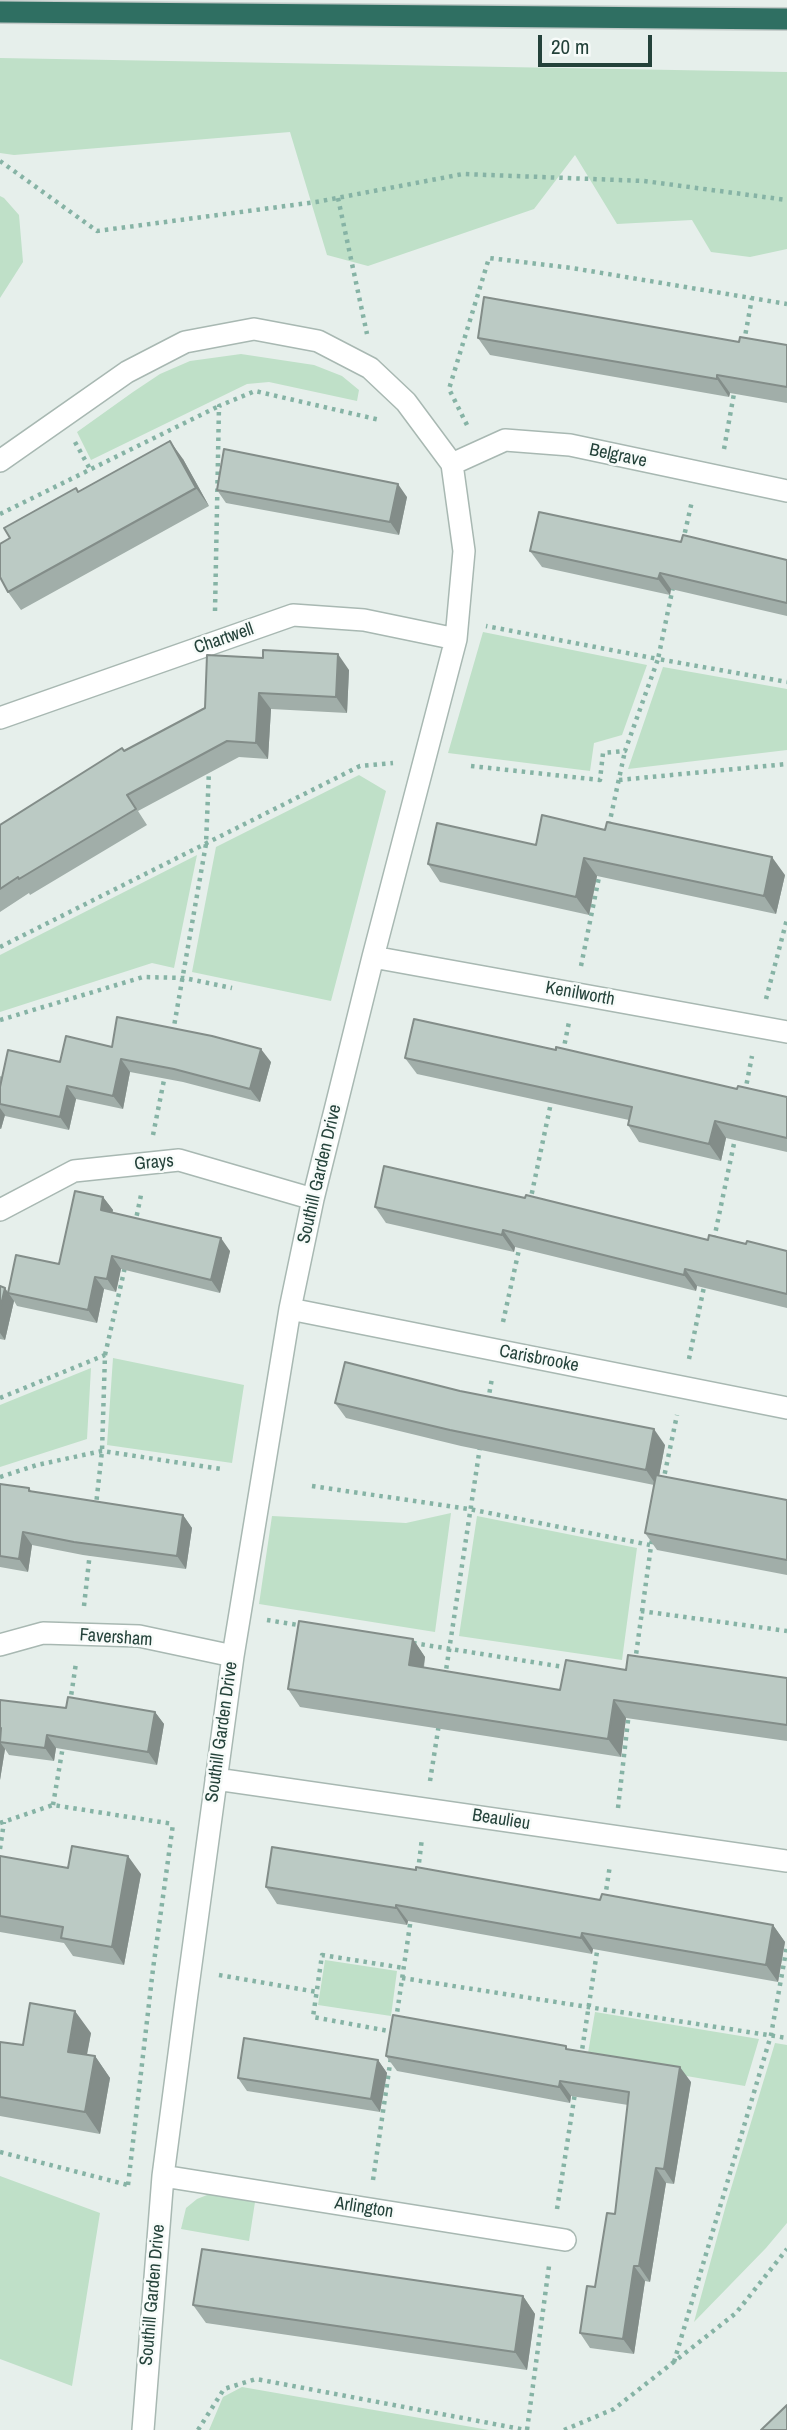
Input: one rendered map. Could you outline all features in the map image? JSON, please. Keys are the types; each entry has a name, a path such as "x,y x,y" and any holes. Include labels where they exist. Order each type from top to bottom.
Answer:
{"highway":[{"path":"0,12 787,19"}],"street":[{"name":"Southill Garden Drive","path":"0,461 127,372 185,342 254,329 318,341 370,368 406,402 453,464 464,551 457,630 313,1199 290,1309 233,1656 190,1970 162,2185 143,2430"},
{"name":"Belgrave","path":"453,464 505,440 569,445 787,491"},
{"name":"Chartwell","path":"0,718 293,615 457,630"},
{"name":"Kenilworth","path":"373,957 787,1032"},
{"name":"Grays","path":"0,1210 74,1171 180,1160 313,1199"},
{"name":"Carisbrooke","path":"290,1309 787,1408"},
{"name":"Faversham","path":"0,1645 43,1633 139,1636 233,1656"},
{"name":"Beaulieu","path":"216,1779 787,1861"},
{"name":"Arlington","path":"162,2185 369,2209 559,2239"}],"path":[{"path":"0,161 97,231 338,198 463,174 644,181 787,200"},
{"path":"338,198 366,322 370,368"},
{"path":"480,451 449,389 489,258 572,268 787,304"},
{"path":"742,353 752,298"},
{"path":"681,553 709,475 737,381"},
{"path":"0,514 219,406 255,391 384,421 406,402"},
{"path":"214,642 219,406"},
{"path":"608,833 625,751 658,659 675,579"},
{"path":"457,630 658,659 787,682"},
{"path":"471,766 600,780 603,753 625,751"},
{"path":"171,1044 206,844 209,763"},
{"path":"0,947 360,766 394,763"},
{"path":"619,780 787,764"},
{"path":"561,1059 603,860"},
{"path":"745,1093 759,1026 787,919"},
{"path":"0,1020 142,977 184,978 232,988"},
{"path":"134,1227 166,1071"},
{"path":"529,1205 555,1086"},
{"path":"714,1241 736,1133"},
{"path":"488,1403 520,1245"},
{"path":"102,1451 105,1355 125,1265"},
{"path":"661,1489 706,1281"},
{"path":"0,1398 105,1355"},
{"path":"444,1689 481,1443"},
{"path":"0,1476 102,1451 220,1469"},
{"path":"312,1486 469,1509 650,1545"},
{"path":"635,1665 653,1534"},
{"path":"641,1611 787,1631"},
{"path":"240,1616 305,1626"},
{"path":"410,1643 580,1670"},
{"path":"605,1902 630,1705"},
{"path":"417,1875 440,1715"},
{"path":"0,1849 2,1822 52,1805 209,1830"},
{"path":"128,2185 173,1824"},
{"path":"369,2209 412,1914"},
{"path":"580,2062 599,1942"},
{"path":"674,2362 771,2035 787,1946"},
{"path":"394,2032 313,2017 322,1955 404,1968"},
{"path":"190,1970 317,1992"},
{"path":"402,1978 787,2038"},
{"path":"198,2430 224,2389 256,2378 527,2430 559,2239 576,2089"},
{"path":"0,2152 128,2185 162,2185"},
{"path":"564,2430 614,2409 736,2313 787,2249"}],"green space":[{"path":"0,58 787,72 787,249 750,257 711,252 692,220 617,224 575,155 534,209 368,266 327,255 290,132 14,155 0,153"},
{"path":"0,196 19,215 23,262 0,298"},
{"path":"241,354 314,365 342,376 359,390 357,401 269,382 247,384 91,460 77,432 133,392 160,374 190,361"},
{"path":"483,632 647,665 622,735 594,743 590,771 448,753"},
{"path":"663,667 787,689 787,750 628,769"},
{"path":"359,775 386,791 331,1001 192,972 216,847"},
{"path":"197,855 174,968 152,963 0,1012 0,955"},
{"path":"113,1358 244,1385 232,1463 107,1445"},
{"path":"91,1368 87,1439 0,1467 0,1405"},
{"path":"451,1513 435,1632 259,1604 272,1516 406,1523"},
{"path":"477,1516 637,1548 622,1660 459,1636"},
{"path":"325,1960 397,1971 391,2016 318,2005"},
{"path":"595,2012 759,2039 745,2086 587,2059"},
{"path":"775,2043 787,2045 787,2223 694,2322 726,2205"},
{"path":"0,2176 100,2213 72,2386 0,2359"},
{"path":"207,2195 255,2202 249,2241 181,2229 186,2208"},
{"path":"242,2387 489,2430 209,2430 223,2397"}],"building":[{"path":"484,297 739,342 740,337 787,345 787,387 717,375 717,379 478,338"},
{"path":"170,441 196,488 8,592 0,577 0,544 10,538 4,528 76,488 78,492"},
{"path":"224,449 398,484 390,522 217,490"},
{"path":"539,512 681,542 683,535 787,560 787,603 660,573 658,579 530,551"},
{"path":"263,650 338,654 336,697 259,693 256,743 227,741 127,795 136,809 0,889 0,825 122,748 124,751 205,708 207,655 263,658"},
{"path":"542,815 605,830 607,822 772,857 764,896 584,858 576,897 428,864 437,823 536,845"},
{"path":"117,1017 261,1049 250,1089 174,1069 121,1059 113,1096 67,1086 60,1117 0,1104 0,1087 8,1050 60,1062 66,1036 112,1047"},
{"path":"414,1019 556,1050 556,1047 737,1089 738,1086 787,1097 787,1138 715,1121 709,1144 628,1125 632,1107 405,1058"},
{"path":"384,1166 525,1198 526,1195 708,1240 709,1235 787,1251 787,1294 685,1269 684,1275 503,1230 502,1235 375,1207"},
{"path":"75,1191 103,1197 101,1210 221,1238 211,1280 112,1256 107,1279 95,1277 88,1310 8,1293 16,1255 59,1264"},
{"path":"0,1286 5,1288 0,1309"},
{"path":"345,1362 460,1391 654,1429 646,1470 450,1430 335,1403"},
{"path":"656,1475 787,1500 787,1560 645,1533"},
{"path":"0,1484 183,1515 177,1556 23,1532 19,1559 0,1556"},
{"path":"299,1621 413,1639 409,1665 560,1690 566,1660 626,1670 628,1655 787,1678 787,1725 614,1700 608,1739 288,1689"},
{"path":"68,1697 155,1712 148,1752 47,1735 45,1748 0,1742 0,1700 66,1708"},
{"path":"72,1846 128,1856 112,1947 61,1938 63,1927 0,1916 0,1856 68,1868"},
{"path":"272,1847 416,1870 416,1867 600,1900 602,1894 773,1925 766,1965 582,1933 581,1938 396,1905 396,1908 266,1887"},
{"path":"30,2003 75,2011 68,2052 95,2056 85,2112 0,2097 0,2042 23,2045"},
{"path":"393,2015 566,2046 566,2049 680,2067 664,2169 656,2168 639,2266 634,2266 623,2339 580,2333 587,2286 595,2287 607,2213 615,2214 629,2092 560,2081 559,2087 386,2056"},
{"path":"244,2038 378,2060 371,2099 238,2078"},
{"path":"202,2249 523,2296 515,2352 193,2305"},
{"path":"787,2405 787,2430 761,2430"}]}
